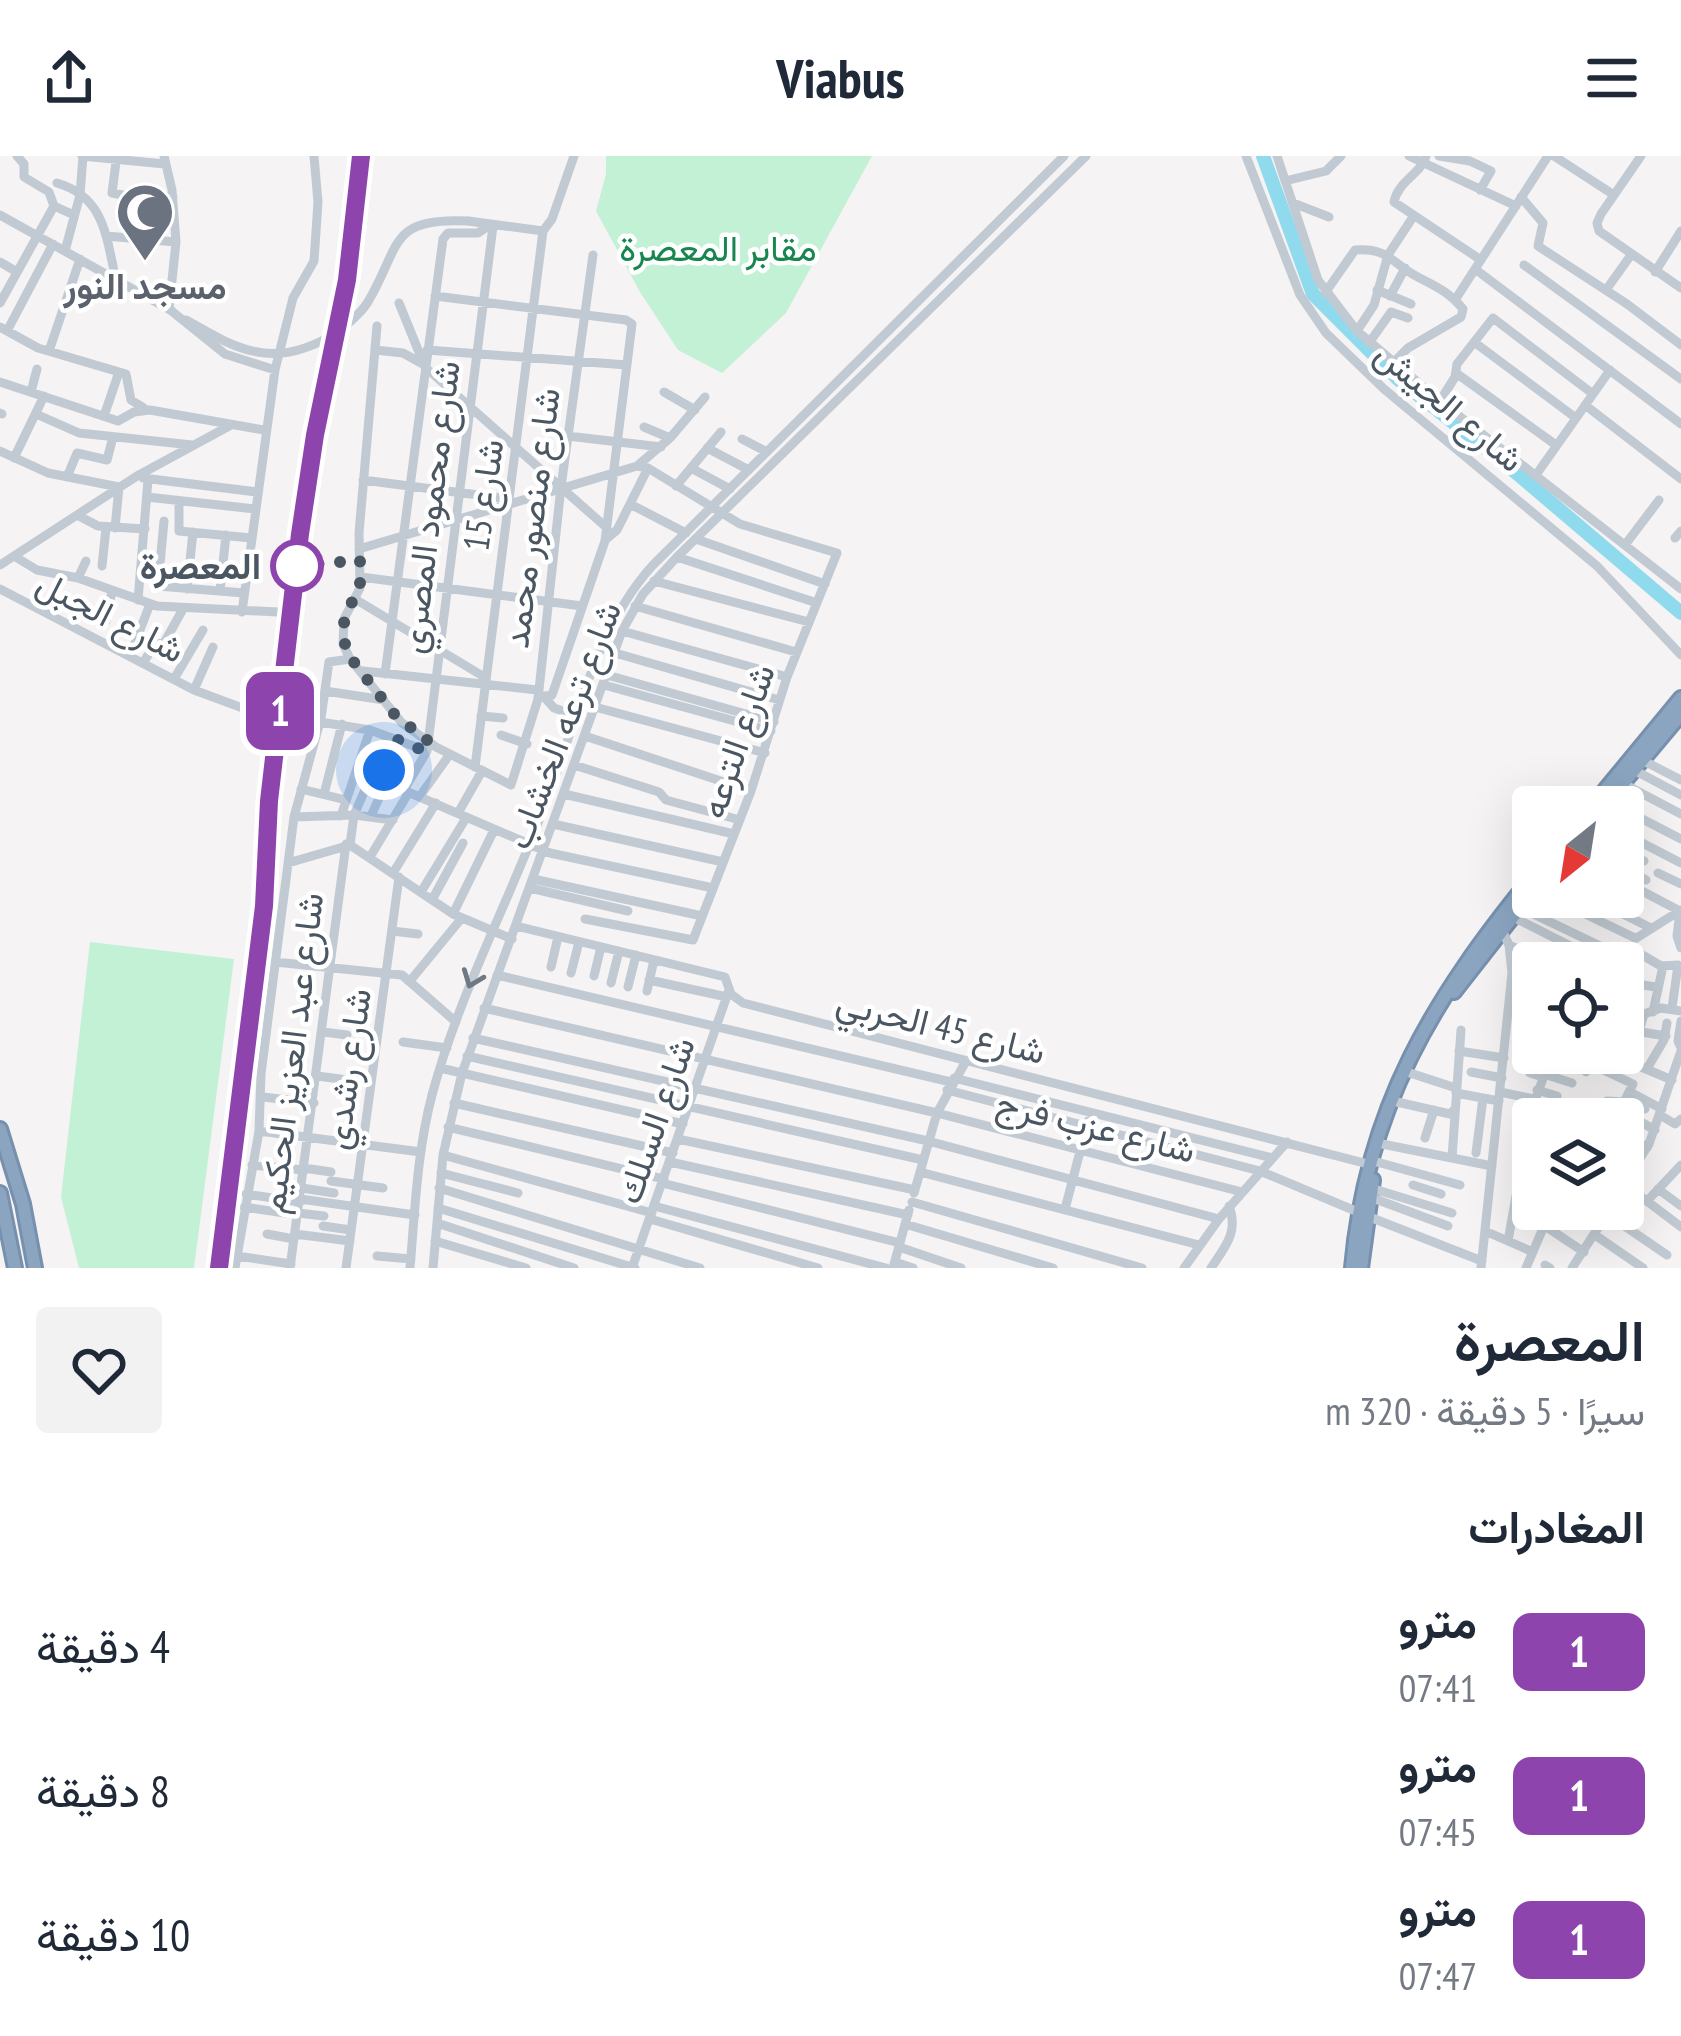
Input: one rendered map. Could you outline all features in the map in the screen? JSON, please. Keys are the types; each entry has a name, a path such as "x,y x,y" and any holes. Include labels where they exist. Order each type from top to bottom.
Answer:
{"highway":[{"path":"1608,786 1681,698"},
{"path":"1621,786 1681,714"},
{"path":"1352,1268 1387,1106 1426,1023 1467,959 1512,902"},
{"path":"1361,1268 1362,1214 1373,1163 1397,1102 1449,1000 1512,916"},
{"path":"0,1129 23,1204 35,1268"},
{"path":"0,1193 15,1268"}],"street":[{"path":"1,297 54,206 42,182 24,177 17,156"},
{"path":"64,251 80,191 83,156 116,162 164,160 176,242 169,309"},
{"path":"242,612 275,370 293,298 314,261 319,202 314,156"},
{"name":"شارع 15","path":"478,769 544,231 574,156"},
{"name":"شارع ترعه الخشاب","path":"433,1268 443,1155 467,1056 635,606 712,507 1064,156"},
{"name":"شارع ترعه الخشاب","path":"410,1264 421,1152 440,1068 619,611 640,579 723,514 1086,156"},
{"name":"شارع الجيش","path":"1246,156 1300,296 1326,333 1384,389 1597,566 1681,655"},
{"path":"1276,156 1325,293 1357,332 1681,589"},
{"path":"1310,156 1315,173"},
{"path":"1285,181 1326,171 1341,156"},
{"path":"1409,156 1480,190 1518,201 1543,224 1538,246 1681,345"},
{"path":"1439,156 1471,159 1492,172 1480,190"},
{"path":"1393,363 1408,348 1461,316 1459,305 1478,264 1551,156 1614,195"},
{"path":"1641,156 1597,223 1599,232 1681,288"},
{"path":"1425,160 1394,197 1398,206 1681,424"},
{"path":"116,162 112,193 133,197 143,210 157,215"},
{"path":"57,183 80,191 99,216 116,280"},
{"path":"148,238 164,197 173,197"},
{"path":"1293,203 1329,217"},
{"path":"54,206 74,215"},
{"path":"129,237 134,211"},
{"path":"0,215 212,335 250,352 274,356 312,347 358,314 386,259 407,233 428,221 544,231"},
{"path":"1357,332 1374,305 1388,255 1412,217"},
{"path":"385,674 444,237 478,233 492,225"},
{"name":"شارع محمود المصري","path":"427,752 492,225"},
{"path":"1655,272 1681,231"},
{"path":"106,236 176,242"},
{"path":"52,244 3,329 49,351 129,376 131,400 150,410"},
{"path":"1325,293 1358,248 1388,255 1437,284 1459,305"},
{"name":"شارع منصور محمد","path":"478,769 512,785 540,695 560,487 593,254"},
{"path":"1606,290 1631,255"},
{"path":"49,351 80,259"},
{"path":"0,262 17,272"},
{"path":"1524,265 1681,379"},
{"path":"1390,296 1405,268"},
{"path":"1377,290 1411,304"},
{"path":"1440,401 1457,364 1509,294"},
{"path":"361,671 486,682 552,694 608,528 632,326 628,320 435,296"},
{"path":"399,303 425,367"},
{"path":"169,309 198,337 225,354 275,370"},
{"path":"1369,343 1391,312 1408,318"},
{"path":"1493,318 1594,394"},
{"path":"377,326 358,549 361,577 342,635 350,659 402,723 478,769 462,816 421,892"},
{"path":"1474,342 1576,418"},
{"path":"375,350 403,353 425,367 608,528"},
{"path":"427,350 627,365"},
{"path":"31,392 37,369"},
{"path":"1535,475 1610,370"},
{"path":"67,477 75,454 107,460 108,417 119,371"},
{"path":"1456,373 1556,446"},
{"path":"845,374 855,384"},
{"path":"0,382 121,421 134,412 150,410 264,430"},
{"path":"664,392 695,410"},
{"path":"14,458 44,396"},
{"path":"605,541 617,530 630,504 642,467 705,398"},
{"path":"1585,405 1681,479"},
{"path":"36,414 71,431 192,445"},
{"path":"0,565 119,488 232,424"},
{"path":"644,427 670,438"},
{"path":"676,486 721,432"},
{"path":"568,436 661,447"},
{"path":"742,439 766,452"},
{"path":"707,448 749,470"},
{"path":"0,451 67,477 119,488"},
{"path":"358,549 509,501 642,467 723,514"},
{"path":"691,468 730,489"},
{"path":"143,478 257,492"},
{"path":"139,601 147,497 143,478"},
{"path":"363,480 509,501"},
{"path":"102,566 119,488"},
{"path":"147,497 255,508"},
{"path":"1625,545 1659,500"},
{"path":"179,501 179,531 251,538"},
{"path":"630,504 691,536 825,584"},
{"name":"شارع الترعه","path":"624,927 690,941 752,791 787,676 837,556 835,551 747,527 723,514"},
{"path":"77,515 110,528 178,523"},
{"path":"164,521 157,585 244,593"},
{"path":"187,589 193,532"},
{"path":"220,591 226,535"},
{"path":"14,556 42,572 78,578 151,604 278,612"},
{"path":"677,557 817,604"},
{"path":"78,578 86,561"},
{"path":"361,577 582,606"},
{"path":"654,581 809,622"},
{"name":"شارع الجبل","path":"0,589 194,690 264,716"},
{"path":"106,621 112,591"},
{"path":"355,599 486,682"},
{"path":"130,656 151,604"},
{"path":"635,606 796,652"},
{"path":"143,663 154,644 164,642 182,609"},
{"path":"174,679 202,630"},
{"path":"622,631 787,676"},
{"path":"194,690 213,647"},
{"path":"615,653 779,700"},
{"path":"235,1268 259,1131 294,817 320,722 330,661 350,659"},
{"path":"606,680 772,726"},
{"path":"325,691 385,700"},
{"path":"540,695 554,708 578,716"},
{"path":"596,707 765,753"},
{"path":"481,716 503,718"},
{"path":"320,722 370,730 427,752 411,792 370,857"},
{"path":"324,794 342,724"},
{"path":"341,816 370,730"},
{"path":"501,735 527,744"},
{"path":"585,736 752,791"},
{"path":"384,770 396,739"},
{"path":"364,746 389,755"},
{"path":"411,792 450,754"},
{"path":"574,765 659,792 666,800 740,820"},
{"path":"1638,765 1681,780"},
{"path":"1638,765 1681,794"},
{"path":"728,784 732,771"},
{"name":"شارع عبد العزيز الحكيم","path":"290,1266 348,845 368,783"},
{"path":"387,783 530,846 712,888"},
{"path":"1622,783 1681,814"},
{"path":"301,789 346,800"},
{"path":"564,794 734,834"},
{"path":"371,816 379,798"},
{"path":"396,875 436,803"},
{"path":"294,817 355,815 393,820"},
{"path":"1644,821 1681,839"},
{"path":"553,824 723,862"},
{"path":"410,981 457,917 494,830"},
{"path":"596,863 604,836"},
{"path":"432,900 463,843"},
{"path":"1644,844 1681,863"},
{"path":"288,863 348,845 457,917 512,939"},
{"path":"644,873 653,847"},
{"path":"1658,873 1681,884"},
{"name":"شارع رشدي","path":"346,1268 388,974 396,875"},
{"path":"531,883 702,916"},
{"path":"1644,892 1680,910"},
{"path":"584,919 624,927 629,905"},
{"path":"1632,942 1680,910"},
{"path":"1680,910 1677,933 1681,948"},
{"path":"1530,918 1591,942"},
{"path":"1576,918 1605,942"},
{"path":"1631,918 1649,927"},
{"name":"شارع 45 الحربي","path":"516,926 725,977 728,993 743,1003 1460,1185"},
{"path":"951,1083 1087,1126 1260,1171 1482,1264 1512,973 1502,928"},
{"path":"392,931 418,934"},
{"path":"551,967 558,937"},
{"path":"571,973 579,942"},
{"path":"594,976 601,947"},
{"path":"611,982 619,951"},
{"path":"628,987 636,956"},
{"path":"654,960 648,986 728,993"},
{"path":"1644,960 1679,967 1677,1010 1650,1012"},
{"path":"275,962 402,975 456,1022"},
{"path":"1644,1024 1663,966"},
{"path":"497,974 1272,1158"},
{"path":"1644,985 1656,987"},
{"name":"شارع السلك","path":"633,1268 728,993"},
{"name":"شارع عزب فرج","path":"484,1008 937,1113 1241,1192"},
{"path":"1644,1150 1681,1049 1681,1021"},
{"path":"1648,1067 1666,1036 1667,1023"},
{"path":"1452,1158 1461,1030"},
{"path":"323,1032 347,1035"},
{"path":"1644,1033 1666,1036"},
{"path":"473,1039 928,1141 1219,1219"},
{"path":"403,1042 447,1048"},
{"path":"1459,1052 1504,1058"},
{"path":"467,1056 923,1160"},
{"path":"891,1266 937,1113 966,1060"},
{"path":"1644,1066 1672,1079"},
{"path":"440,1068 683,1124"},
{"path":"1410,1072 1483,1098 1557,1096"},
{"path":"1472,1072 1502,1078"},
{"path":"1536,1074 1571,1083"},
{"path":"1607,1074 1675,1124 1681,1119"},
{"path":"317,1076 371,1083"},
{"path":"1535,1098 1543,1076"},
{"path":"1630,1091 1646,1108"},
{"path":"1626,1098 1630,1091"},
{"path":"262,1097 314,1103"},
{"path":"1483,1098 1471,1152 1512,1170"},
{"path":"1397,1102 1450,1114 1454,1110"},
{"path":"454,1103 906,1220 1053,1268"},
{"path":"1426,1138 1434,1110"},
{"path":"1065,1208 1090,1113"},
{"path":"1644,1124 1655,1130"},
{"path":"448,1127 899,1245 961,1268"},
{"path":"259,1131 421,1152"},
{"path":"678,1139 913,1196 1142,1268"},
{"path":"1184,1268 1229,1206 1287,1142"},
{"path":"1382,1144 1493,1163"},
{"path":"443,1155 652,1212 913,1268"},
{"path":"252,1165 304,1169 332,1182 383,1188"},
{"path":"1653,1194 1680,1166"},
{"path":"920,1172 1199,1245"},
{"path":"441,1173 518,1193"},
{"path":"1437,1208 1445,1181"},
{"path":"244,1207 299,1203 332,1182"},
{"path":"1412,1185 1441,1194"},
{"path":"440,1188 700,1268"},
{"path":"1644,1191 1681,1206"},
{"path":"1370,1192 1453,1213"},
{"path":"1370,1192 1448,1226"},
{"path":"247,1194 415,1215"},
{"path":"1653,1194 1681,1227"},
{"path":"299,1203 351,1235"},
{"path":"1210,1268 1232,1237 1229,1206"},
{"path":"438,1208 633,1268"},
{"path":"652,1212 818,1268"},
{"path":"1508,1241 1512,1221"},
{"path":"436,1222 574,1268"},
{"path":"1526,1268 1542,1230"},
{"path":"1550,1230 1584,1252"},
{"path":"1572,1268 1598,1230"},
{"path":"1633,1230 1667,1255"},
{"path":"1486,1231 1533,1252"},
{"path":"267,1234 351,1235"},
{"path":"1595,1235 1643,1268"},
{"path":"435,1241 526,1268"},
{"path":"237,1256 290,1266"},
{"path":"376,1264 410,1264"}],"green space":[{"name":"مقابر المعصرة","path":"606,156 872,156 786,313 722,373 678,350 596,211"},
{"path":"90,942 234,959 194,1268 79,1268 61,1197"}],"waterway":[{"path":"1263,156 1313,294 1398,379 1681,613"}],"railway":[{"path":"219,1268 264,906 269,801 300,534 347,280 361,156"}],"metro line":[{"name":"1","path":"219,1268 264,906 269,801 300,534 347,280 361,156"}],"place":[{"name":"مسجد النور","path":"145,263"},
{"name":"المعصرة","path":"297,566"}],"route":[{"path":"297,566 360,560 360,588 343,627 346,652 398,719 427,738 427,752 396,739 384,770"}]}
